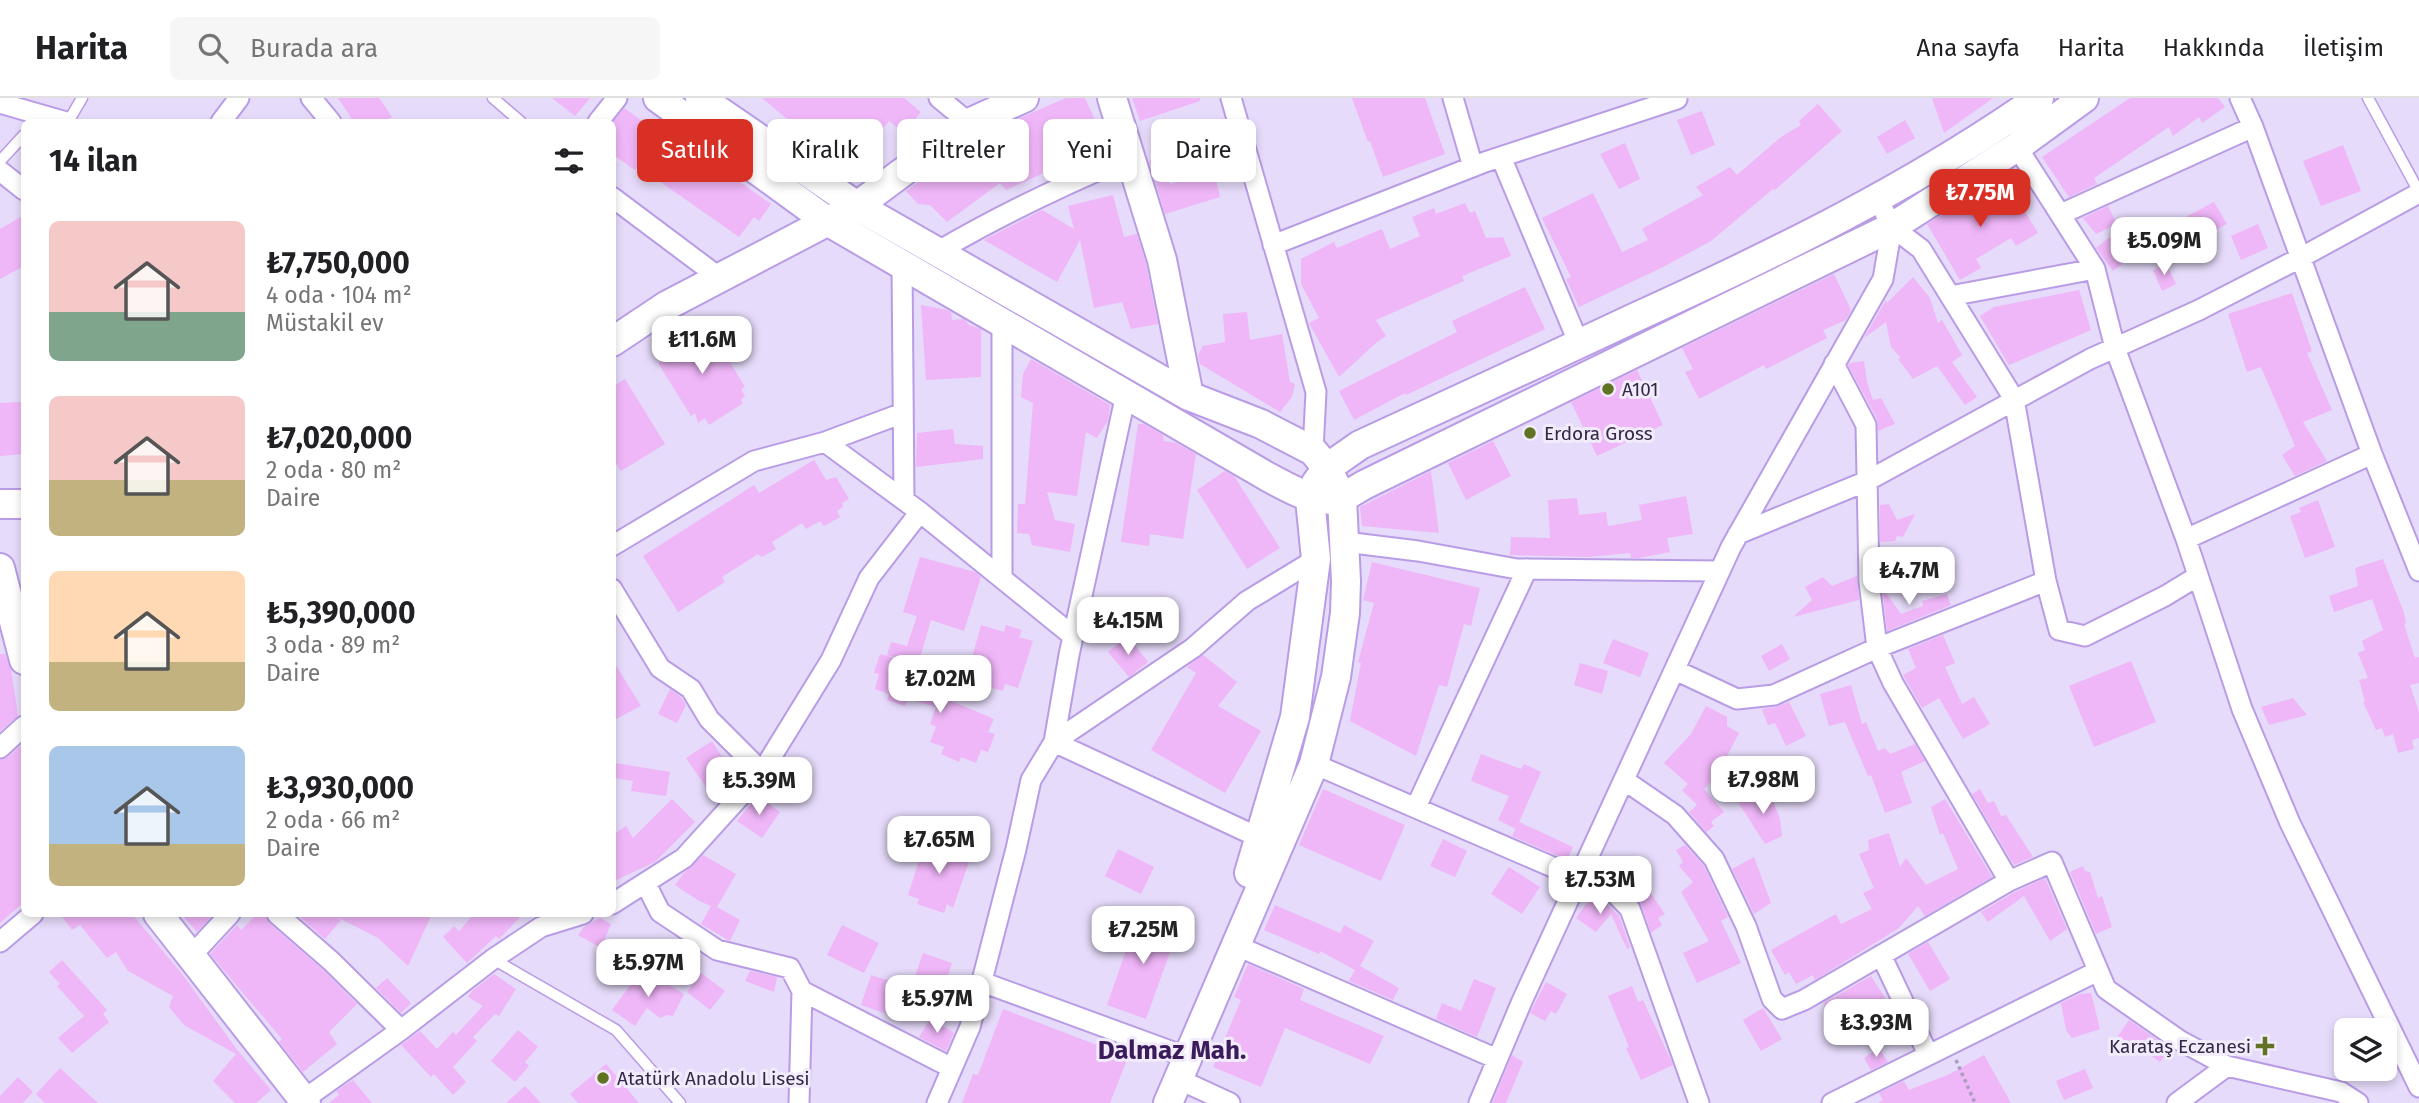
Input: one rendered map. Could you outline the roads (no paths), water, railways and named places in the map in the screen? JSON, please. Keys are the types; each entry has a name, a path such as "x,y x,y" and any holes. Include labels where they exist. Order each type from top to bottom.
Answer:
{"main road":[{"path":"659,98 827,221 1268,477 1310,499 1331,500 1342,498 1892,227 2017,146 2084,98"},
{"path":"701,98 857,205 937,252 1189,396 1261,424 1320,459 1342,498 1346,581 1342,640 1314,764 1173,1078 1151,1103"},
{"path":"978,119 1024,98"},
{"path":"1112,98 1118,119"},
{"path":"1320,459 1360,445 1735,272 1878,200 1982,138 2039,98"},
{"path":"616,339 666,306 857,205 897,176"},
{"path":"1137,180 1162,260 1189,396"},
{"path":"1173,1078 1251,868 1296,717 1316,559 1310,499 1317,483 1320,459"},
{"path":"0,504 21,504"},
{"path":"2,582 21,649"},
{"path":"160,917 303,1102"}],"street":[{"path":"223,119 239,98"},
{"path":"312,98 329,119"},
{"path":"600,119 617,98"},
{"path":"939,98 964,119"},
{"path":"1231,98 1316,392 1320,459"},
{"path":"1453,98 1473,167"},
{"path":"2240,98 2253,127 2372,454 2419,572"},
{"path":"1273,245 1473,167 1677,99"},
{"path":"0,103 41,119"},
{"path":"2061,214 2253,127"},
{"path":"2017,146 2095,270 2115,348 2186,539 2242,709 2290,823 2419,1087"},
{"path":"1501,157 1579,344"},
{"path":"0,171 21,188"},
{"path":"937,252 982,225 1071,182"},
{"path":"1738,534 1867,481 2014,399 2115,348 2199,310 2419,192"},
{"path":"616,200 720,278"},
{"path":"1878,200 1892,227 1921,249 2014,399 2046,581 2059,630 2085,636 2165,596 2198,576"},
{"path":"1479,1103 1522,1001 1738,534 1883,279 1892,227"},
{"path":"616,902 684,858 762,772 831,660 869,578 912,506 903,413 902,264"},
{"path":"1950,296 2095,270"},
{"path":"1002,323 1002,578"},
{"path":"1834,364 1866,425 1870,581 1877,648 1893,683 2009,881"},
{"path":"937,1103 970,1027 1031,780 1054,743 1073,636 1126,394"},
{"path":"616,544 754,461 825,442 903,413"},
{"path":"825,442 912,506 1073,636"},
{"path":"2186,539 2372,454"},
{"path":"1345,542 1418,551 1517,569 1720,571"},
{"path":"1054,743 1193,648 1247,601 1316,559"},
{"path":"1416,807 1527,569"},
{"path":"1675,670 1737,699 1774,695 1877,648 2046,581"},
{"path":"616,596 660,668 691,689 709,719 762,772"},
{"path":"0,748 21,729"},
{"path":"1054,743 1260,838"},
{"path":"1314,764 1578,878 1603,881 1630,909 1699,1103"},
{"path":"1624,780 1675,814 1714,859 1746,926 1772,999 1782,1009 1804,1000 2009,881 2052,862 2106,989 2179,1040 2227,1066 2341,1092 2358,1103"},
{"path":"646,884 660,912 717,950 790,968 802,991 799,1103"},
{"path":"0,942 29,917"},
{"path":"192,955 227,917"},
{"path":"280,917 331,961 401,1030"},
{"path":"303,1102 493,959 538,920 560,917"},
{"path":"1235,945 1497,1059"},
{"path":"1881,955 1928,1054"},
{"path":"1832,1103 2098,971"},
{"path":"982,982 1173,1078 1230,1103"},
{"path":"802,991 952,1068"},
{"path":"2177,1103 2227,1066"}],"lane":[{"path":"69,119 82,98"},
{"path":"493,98 518,119"},
{"path":"2368,98 2419,192"},
{"path":"0,161 21,138"},
{"path":"493,959 615,1030 680,1103"}],"place":[{"name":"A101","path":"1608,389"},
{"name":"Erdora Gross","path":"1530,433"},
{"name":"Karataş Eczanesi","path":"2265,1046"},
{"name":"Atatürk Anadolu Lisesi","path":"603,1078"}],"district":[{"name":"Dalmaz Mah.","path":"1172,1050"}]}
